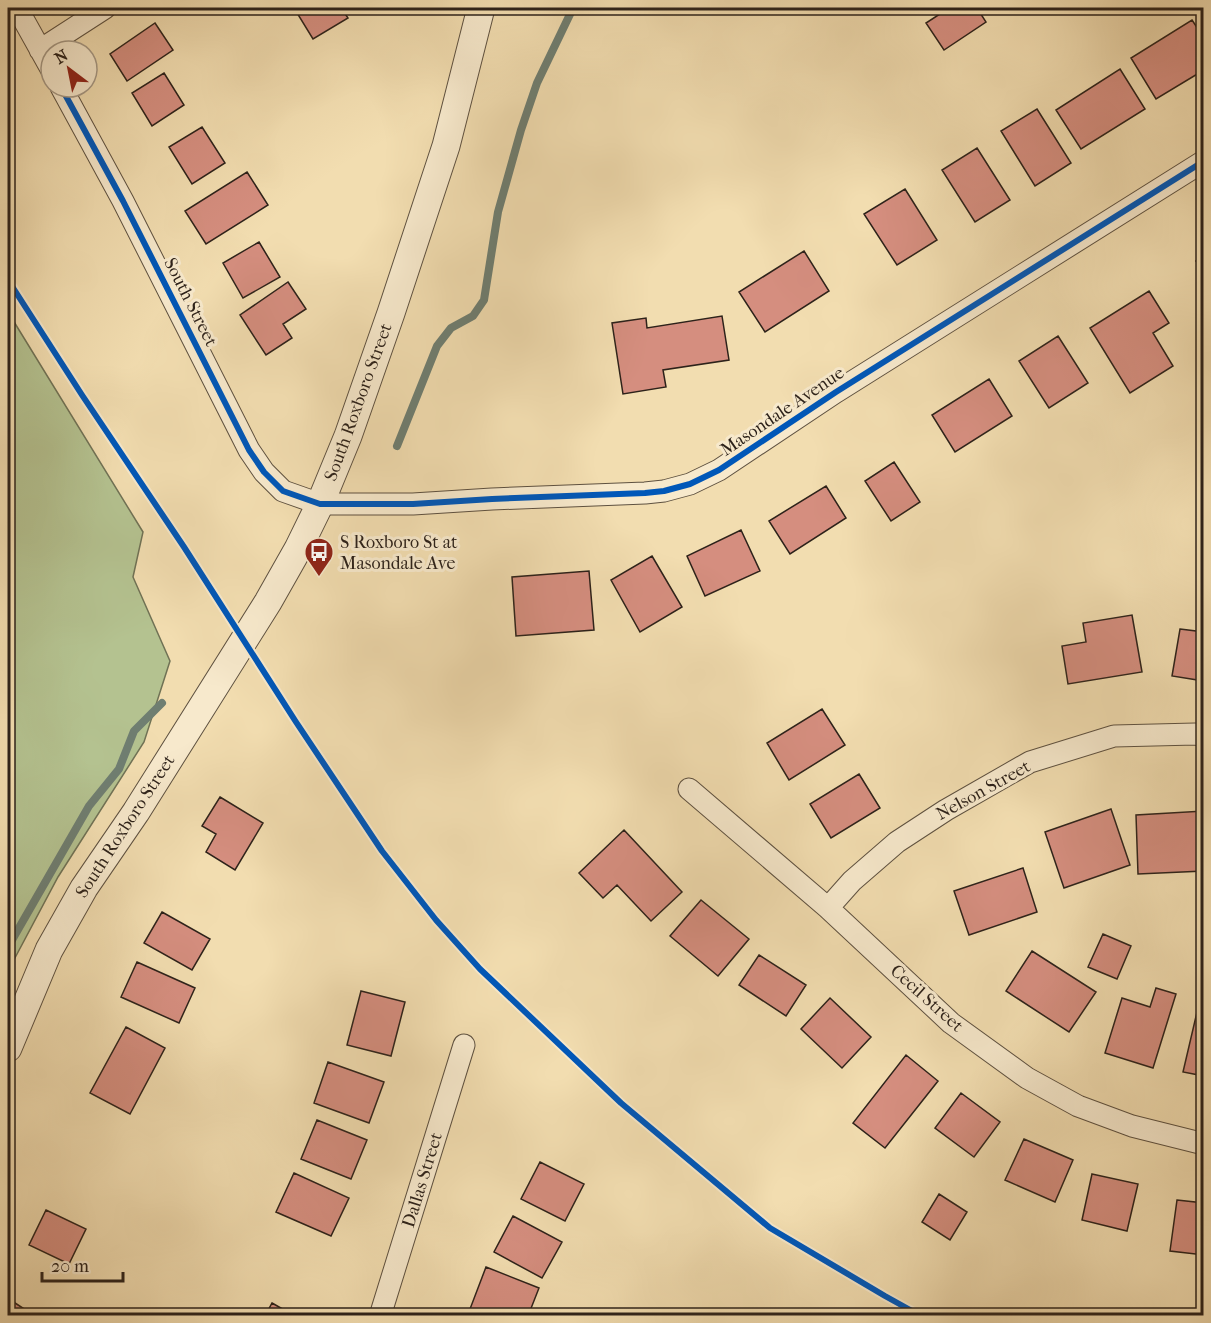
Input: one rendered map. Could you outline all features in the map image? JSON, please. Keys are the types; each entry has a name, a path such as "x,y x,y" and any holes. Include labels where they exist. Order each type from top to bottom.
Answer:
{"street":[{"path":"17,8 39,48"},
{"path":"57,39 105,8"},
{"name":"South Roxboro Street","path":"8,1048 49,950 84,888 136,812 268,602 320,504 352,425 446,146 481,8"},
{"name":"South Street","path":"68,99 123,201 249,450 264,472 283,491 320,504"},
{"name":"Masondale Avenue","path":"320,504 413,504 492,498 645,493 690,484 719,470 836,392 1203,161"},
{"name":"Nelson Street","path":"828,908 852,881 897,842 945,810 1030,762 1114,736 1195,734 1203,736"},
{"name":"Cecil Street","path":"689,789 828,908 951,1023 1027,1078 1078,1106 1132,1126 1203,1144"},
{"name":"Dallas Street","path":"380,1316 464,1045"}],"green space":[{"path":"8,312 143,532 133,577 170,661 144,742 58,877 8,971"}],"building":[{"path":"294,8 341,8 348,18 313,39"},
{"path":"949,8 977,8 986,22 944,50 926,23"},
{"path":"1192,20 1204,38 1204,70 1156,99 1131,58"},
{"path":"155,23 173,50 127,81 110,54"},
{"path":"1120,69 1145,109 1081,149 1056,110"},
{"path":"164,73 184,105 152,126 132,93"},
{"path":"1037,109 1071,163 1035,186 1001,131"},
{"path":"202,127 225,163 192,184 169,147"},
{"path":"977,148 1010,200 975,222 942,170"},
{"path":"247,172 268,205 206,244 185,211"},
{"path":"905,189 937,240 897,265 864,214"},
{"path":"259,242 280,277 243,298 223,263"},
{"path":"804,251 829,291 765,332 739,292"},
{"path":"1204,256 1204,273 1196,261"},
{"path":"288,282 306,309 283,324 292,338 266,355 240,315"},
{"path":"1149,291 1169,323 1153,333 1173,366 1130,393 1090,328"},
{"path":"722,316 729,360 663,370 666,387 623,394 612,323 646,318 647,328"},
{"path":"1058,336 1088,383 1049,408 1019,361"},
{"path":"989,379 1012,416 955,452 932,415"},
{"path":"894,462 920,502 891,521 865,481"},
{"path":"826,486 846,518 790,554 769,521"},
{"path":"741,530 760,571 705,596 687,556"},
{"path":"652,556 682,607 640,632 611,580"},
{"path":"589,571 594,630 516,636 512,577"},
{"path":"1132,615 1142,672 1068,684 1062,646 1086,642 1083,623"},
{"path":"1180,629 1204,632 1204,681 1172,676"},
{"path":"822,709 845,745 789,780 767,743"},
{"path":"859,774 880,808 831,838 810,804"},
{"path":"220,797 263,823 235,870 206,852 216,834 202,826"},
{"path":"1111,809 1130,865 1064,888 1045,832"},
{"path":"1204,811 1204,871 1138,874 1136,815"},
{"path":"624,830 682,892 651,921 617,885 603,898 579,873"},
{"path":"1023,868 1037,912 969,935 954,891"},
{"path":"701,900 749,939 718,976 670,936"},
{"path":"162,912 210,939 192,970 144,943"},
{"path":"1103,934 1131,946 1117,979 1088,967"},
{"path":"1032,951 1096,992 1069,1032 1006,991"},
{"path":"759,955 806,985 786,1016 739,985"},
{"path":"137,962 195,988 179,1023 121,997"},
{"path":"1156,988 1176,994 1153,1068 1105,1053 1122,998 1150,1007"},
{"path":"361,991 405,1002 391,1056 347,1045"},
{"path":"830,998 871,1037 842,1068 801,1029"},
{"path":"1197,1012 1204,1013 1204,1076 1183,1072"},
{"path":"126,1027 165,1048 130,1114 90,1093"},
{"path":"906,1055 938,1081 885,1148 853,1123"},
{"path":"328,1062 384,1082 369,1123 314,1103"},
{"path":"961,1093 1000,1122 974,1157 935,1128"},
{"path":"317,1120 367,1140 351,1179 301,1159"},
{"path":"1024,1139 1073,1160 1055,1202 1005,1180"},
{"path":"540,1162 584,1184 565,1221 521,1199"},
{"path":"294,1173 349,1198 331,1236 276,1212"},
{"path":"1092,1174 1138,1184 1127,1231 1082,1220"},
{"path":"939,1194 967,1212 950,1240 922,1222"},
{"path":"1177,1200 1204,1203 1204,1255 1170,1251"},
{"path":"46,1210 86,1229 69,1264 29,1245"},
{"path":"513,1216 562,1242 542,1278 494,1252"},
{"path":"486,1267 539,1288 528,1316 486,1316 470,1309"},
{"path":"12,1301 35,1316 8,1316 8,1308"},
{"path":"272,1303 295,1316 265,1316"}],"waterway":[{"path":"397,446 437,346 451,328 473,316 484,300 498,212 521,130 537,83 573,8"},
{"path":"8,947 89,806 119,769 134,731 162,703"}],"cycle path":[{"path":"68,99 123,201 249,450 264,472 283,491 320,504 413,504 645,493 690,484 719,470 836,392 1204,161"},
{"path":"8,280 382,851 436,920 480,969 621,1103 770,1228 921,1316"}],"place":[{"name":"S Roxboro St at Masondale Ave","path":"319,578"}]}
